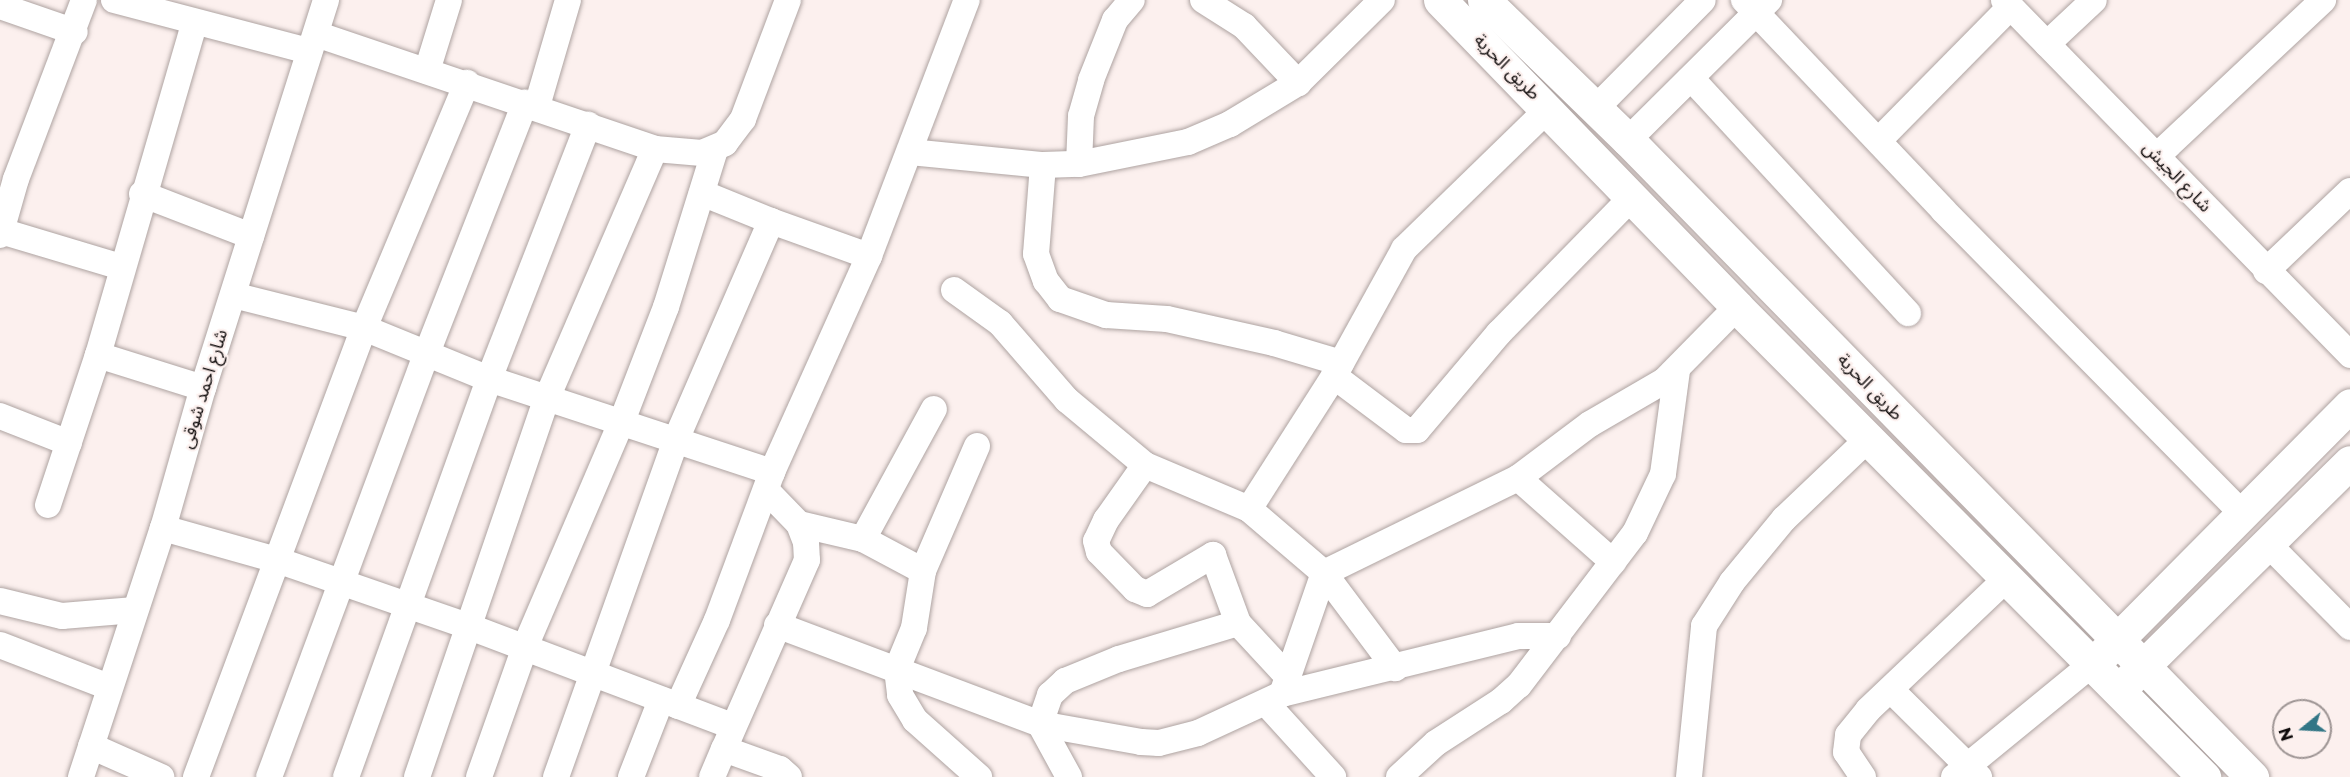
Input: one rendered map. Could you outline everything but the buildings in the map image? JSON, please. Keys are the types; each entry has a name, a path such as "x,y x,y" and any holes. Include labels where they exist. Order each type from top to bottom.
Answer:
{"main road":[{"name":"طريق الحرية","path":"1440,0 1548,109 1737,307 1870,437 2194,773"},
{"name":"طريق الحرية","path":"1493,3 1595,110 1628,140 2144,664 2252,777"},
{"path":"2091,665 2350,405"},
{"path":"2117,692 2350,462"}],"street":[{"path":"84,0 75,32 8,176 1,233 121,267"},
{"path":"114,0 194,24 312,43 427,71 531,104 655,148 687,153 715,150"},
{"name":"شارع احمد شوقى","path":"81,777 163,528 203,388 326,0"},
{"path":"427,71 449,0"},
{"path":"269,777 427,353 531,104 568,0"},
{"path":"479,777 525,647 622,421 666,307 715,150 743,119 788,0"},
{"path":"631,777 717,620 769,481 869,256 967,0"},
{"path":"1079,164 1081,116 1086,96 1115,20 1132,0"},
{"path":"1203,0 1244,26 1298,83"},
{"path":"910,152 1043,165 1079,164 1188,142 1230,124 1298,83 1382,0"},
{"path":"1595,110 1703,0"},
{"path":"2047,44 2094,0"},
{"path":"2157,156 2323,0"},
{"path":"1879,140 2007,3"},
{"name":"شارع الجيش","path":"2007,3 2350,355"},
{"path":"1628,140 1691,78 1757,4 1943,210 2242,513"},
{"path":"0,6 75,32"},
{"path":"48,505 98,355 142,194 194,24"},
{"path":"1691,78 1908,313"},
{"path":"196,777 364,328 467,83"},
{"path":"1249,509 1338,370 1404,249 1548,109"},
{"path":"346,777 405,607 489,378 588,125"},
{"path":"417,777 547,398 655,148"},
{"path":"1043,165 1036,254 1040,270 1060,299 1106,315 1167,319 1274,343 1338,370 1406,430 1417,430 1492,340 1632,197"},
{"path":"2266,271 2350,191"},
{"path":"702,193 771,221 869,256"},
{"path":"142,194 251,236"},
{"path":"556,777 675,442 771,221"},
{"path":"954,290 1000,323 1067,400 1144,465 1249,509 1324,573 1395,668"},
{"path":"233,296 364,328 489,378 622,421 769,481 799,524 806,542 805,567 777,625 712,777"},
{"path":"1279,692 1324,573 1518,478 1590,424 1677,370 1737,307"},
{"path":"98,355 203,388"},
{"path":"1399,777 1436,743 1501,701 1558,636 1635,533 1663,474 1677,370"},
{"path":"863,539 934,409"},
{"path":"0,416 69,443"},
{"path":"1689,777 1704,626 1732,582 1784,519 1870,437"},
{"path":"976,446 923,571 914,628 897,669 900,695 915,720 979,777"},
{"path":"1144,465 1106,520 1096,541 1099,552 1135,589 1147,594 1213,555 1238,623 1333,777"},
{"path":"1518,478 1613,562"},
{"path":"799,524 863,539 923,571"},
{"path":"163,528 277,560 405,607 525,647 670,703 780,769 789,777"},
{"path":"2267,543 2350,627"},
{"path":"1863,777 1846,752 1845,742 1868,710 2006,579"},
{"path":"0,601 62,616 135,610"},
{"path":"1068,777 1040,724 1050,695 1080,673 1238,623"},
{"path":"777,625 1040,724 1159,743 1220,725 1279,692 1395,668 1518,636 1558,636"},
{"path":"0,645 109,687"},
{"path":"1891,690 1967,774 2091,665"},
{"path":"91,746 161,777"}]}
